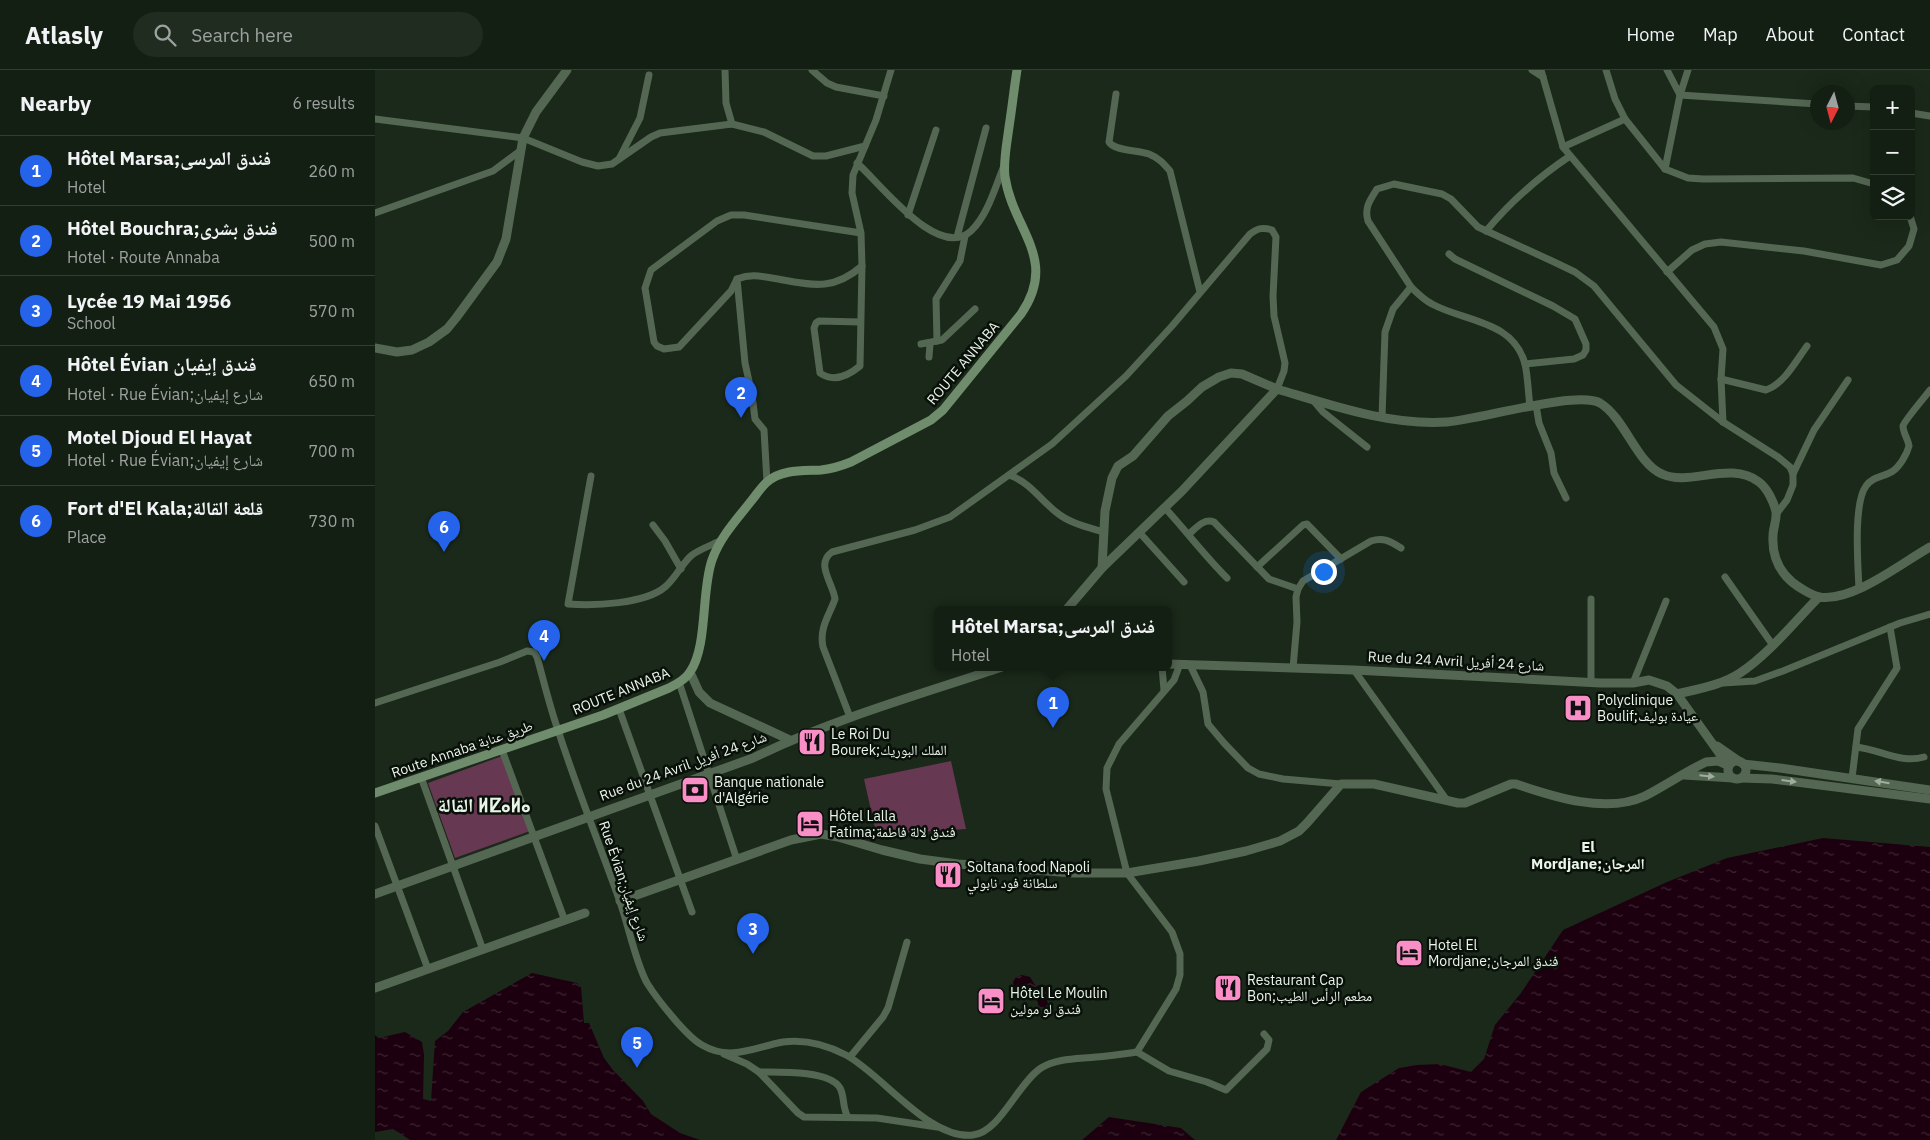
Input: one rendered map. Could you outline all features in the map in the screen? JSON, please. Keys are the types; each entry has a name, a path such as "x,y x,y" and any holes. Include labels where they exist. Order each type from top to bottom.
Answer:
{"main road":[{"name":"ROUTE ANNABA","path":"558,731 619,709 669,688 690,672 699,644 711,561 720,541 767,482 789,472 823,470 844,465 931,420 956,396 1021,314 1029,302 1034,289 1035,261 1031,243 1009,194 1005,176 1005,161 1017,70"},
{"name":"Route Annaba طريق عنابة","path":"375,794 558,731"}],"street":[{"path":"375,348 397,352 412,350 429,342 447,329 497,262 506,239 523,138 536,112 567,70"},
{"path":"725,70 726,103 732,124"},
{"path":"812,70 827,83 836,87 884,96"},
{"path":"860,322 819,321 816,323 814,328 815,337 822,376 839,378 851,374 860,366 861,233 852,183 857,164 884,96 891,70"},
{"path":"1532,70 1542,74 1563,147 1714,327 1720,338 1723,349 1721,379 1723,422"},
{"path":"1606,70 1615,99 1625,119 1665,169 1688,178 1853,178 1870,183"},
{"path":"1667,70 1680,95"},
{"path":"1665,169 1687,70"},
{"path":"619,160 640,118 649,75"},
{"path":"1116,94 1109,142 1115,148 1149,154 1161,160 1171,171 1200,292"},
{"path":"1680,95 1810,104"},
{"path":"1855,106 1870,107"},
{"path":"1915,114 1930,116"},
{"path":"375,118 523,138 582,162 598,166 612,164 651,137 660,133 732,124 764,132 813,156 826,156 865,146"},
{"path":"1563,147 1625,119"},
{"path":"957,238 986,128"},
{"path":"909,215 936,130"},
{"path":"375,213 493,171 520,151"},
{"path":"1486,231 1506,207 1540,176 1570,156"},
{"path":"857,164 909,215 941,237 957,238 965,236 979,222 985,212 1005,161"},
{"path":"1566,498 1554,473 1551,453 1533,406 1525,364 1519,350 1511,338 1500,329 1431,304 1411,287 1365,214 1366,206 1377,189 1394,184 1442,194 1451,199 1477,226 1575,272 1594,286 1676,385 1723,422 1778,457 1790,467 1793,474 1793,485 1787,500 1777,513 1773,535 1775,555 1781,572 1794,584 1819,597 1837,596 1859,589 1930,547"},
{"path":"861,233 744,215 731,216 717,221 657,264 647,277 645,288 654,342 657,346 665,349 679,347 731,291 737,279 757,275 815,285 829,284 850,276 862,266"},
{"path":"1667,272 1691,250 1705,244 1721,242 1804,250 1881,265 1897,260 1909,246 1914,229 1911,220"},
{"path":"850,717 823,647 821,637 822,628 835,599 825,568 824,560 826,555 915,530 950,517 1009,475 1065,434 1127,376 1250,234 1257,228 1272,230 1276,236 1274,316 1285,363 1277,388 1183,491 1102,568 1070,606"},
{"path":"929,358 933,342 937,299 960,261 965,236"},
{"path":"1449,254 1455,259 1575,320 1586,344 1586,350 1583,355 1574,358 1525,364"},
{"path":"737,279 745,363 755,419 764,430 767,482"},
{"path":"1382,417 1385,332 1393,309 1411,287"},
{"path":"921,344 933,342 947,336 975,310"},
{"path":"1721,379 1766,390 1785,376 1807,346"},
{"path":"1102,568 1103,532 1108,496 1118,466 1133,456 1168,416 1201,387 1219,377 1237,373 1312,399 1382,417 1422,422 1447,422 1477,418 1533,406 1584,400 1598,402 1611,412 1648,463 1661,474 1677,478 1721,473 1745,476 1759,482 1769,493 1777,513"},
{"path":"1793,474 1814,430 1849,380"},
{"path":"1859,589 1858,524 1862,494 1871,480 1893,472 1902,462 1909,446 1903,429 1905,420 1914,412 1930,390"},
{"path":"1312,399 1323,412 1367,447"},
{"path":"1009,475 1033,490 1057,513 1069,520 1103,532"},
{"path":"591,476 568,604 583,605 642,600 652,596 666,587 692,555 720,541"},
{"path":"1165,508 1227,578"},
{"path":"1189,534 1204,522 1209,520 1214,522 1272,582 1298,589"},
{"path":"653,524 681,568"},
{"path":"1257,567 1303,525 1307,524 1341,559"},
{"path":"1139,532 1184,582"},
{"path":"1293,668 1297,622 1296,597 1303,581 1379,538 1388,540 1401,548"},
{"path":"1725,577 1773,644"},
{"path":"1717,684 1739,674 1773,644 1819,597"},
{"path":"1591,598 1591,682"},
{"path":"1633,683 1666,601"},
{"path":"1677,694 1717,684 1755,681 1890,627 1930,614"},
{"path":"1852,778 1858,729 1897,668 1890,627"},
{"name":"Rue Évian;شارع إيفيان","path":"375,703 500,662 527,651 534,652 537,656 558,731 620,901 642,972 647,982 656,996 702,1045 747,1064 759,1072 798,1113 804,1116 896,1120 937,1127 963,1135 971,1135 981,1133 990,1127 1019,1090 1043,1067 1052,1063 1069,1060 1137,1052"},
{"name":"Rue du 24 Avril شارع 24 أفريل","path":"1172,664 1354,670 1591,682 1633,683 1649,680 1667,686 1677,694 1729,766"},
{"path":"1180,664 1174,680 1119,744 1107,768 1106,789 1127,872 1172,932 1177,944 1181,964 1176,989 1137,1052 1169,1071 1207,1082 1226,1090 1267,1049 1269,1040 1264,1034"},
{"path":"1190,665 1203,692 1208,724 1248,768 1259,774 1283,780 1374,784 1465,803 1511,784 1516,784 1568,799 1594,803 1621,803 1643,796 1682,774 1712,761 1718,761 1729,766"},
{"path":"1354,670 1446,799"},
{"name":"Rue du 24 Avril شارع 24 أفريل","path":"375,894 753,758 790,740 850,717 990,671"},
{"path":"1162,671 1164,690"},
{"path":"690,672 699,692 710,703 790,740"},
{"path":"679,682 710,772 737,860"},
{"path":"619,709 691,912"},
{"path":"1713,743 1742,763 1745,772 1737,778"},
{"path":"1856,747 1873,749 1902,759 1924,757"},
{"path":"503,750 565,920"},
{"path":"1737,778 1729,774 1729,766 1732,762 1930,790"},
{"path":"1682,774 1773,779 1930,799"},
{"path":"421,777 483,950"},
{"path":"620,901 799,838 821,834 920,859 958,864 1073,873 1127,872 1199,861 1246,851 1280,841 1299,831 1341,784"},
{"path":"375,826 428,969"},
{"path":"375,988 585,914"},
{"path":"850,1057 883,1017 888,1008 907,942"},
{"name":"Rue Évian;شارع إيفيان","path":"717,1052 741,1054 785,1042 827,1046 850,1057 937,1127"},
{"name":"Rue Évian;شارع إيفيان","path":"759,1072 779,1072 831,1079 841,1090 845,1114 848,1117"}],"shaded area":[{"path":"502,756 530,831 455,858 428,783"},
{"path":"951,761 966,829 900,833 875,828 864,779"}],"water":[{"path":"1823,838 1930,847 1930,1140 1336,1140 1361,1092 1399,1068 1440,1064 1471,1072 1484,1059 1495,1025 1521,993 1563,930 1667,882 1727,858"},
{"path":"532,973 577,983 581,987 584,1023 589,1023 604,1058 613,1070 643,1101 651,1114 680,1133 700,1140 410,1140 393,1129 375,1132 375,1035 379,1038 405,1032 422,1042 424,1055 423,1099 431,1101 435,1041 448,1031 463,1012"},
{"path":"1022,975 1030,977 1035,985 1048,986 1049,990 1046,996 1048,1004 1045,1007 1040,1007 1037,1000 1031,996 1020,994 1015,990 1013,982 1016,977"},
{"path":"1109,1117 1181,1128 1195,1140 1082,1140"}],"place":[{"name":"Hôtel Bouchra;فندق بشرى","path":"741,418"},
{"name":"Fort d'El Kala;قلعة القالة","path":"444,552"},
{"name":"Hôtel Évian فندق إيفيان","path":"544,661"},
{"name":"Polyclinique Boulif;عيادة بوليف","path":"1578,708"},
{"name":"Hôtel Marsa;فندق المرسى","path":"1053,728"},
{"name":"Le Roi Du Bourek;الملك البوريك","path":"812,742"},
{"name":"Banque nationale d'Algérie","path":"695,790"},
{"name":"Hôtel Lalla Fatima;فندق لالة فاطمة","path":"810,824"},
{"name":"Soltana food Napoli سلطانة فود نابولي","path":"948,875"},
{"name":"Hotel El Mordjane;فندق المرجان","path":"1409,953"},
{"name":"Lycée 19 Mai 1956","path":"753,954"},
{"name":"Restaurant Cap Bon;مطعم الرأس الطيب","path":"1228,988"},
{"name":"Hôtel Le Moulin فندق لو مولين","path":"991,1001"},
{"name":"Motel Djoud El Hayat","path":"637,1068"}],"district":[{"name":"القالة ⵍⵇⴰⵍⴰ","path":"484,805"},
{"name":"El Mordjane;المرجان","path":"1588,856"}]}
